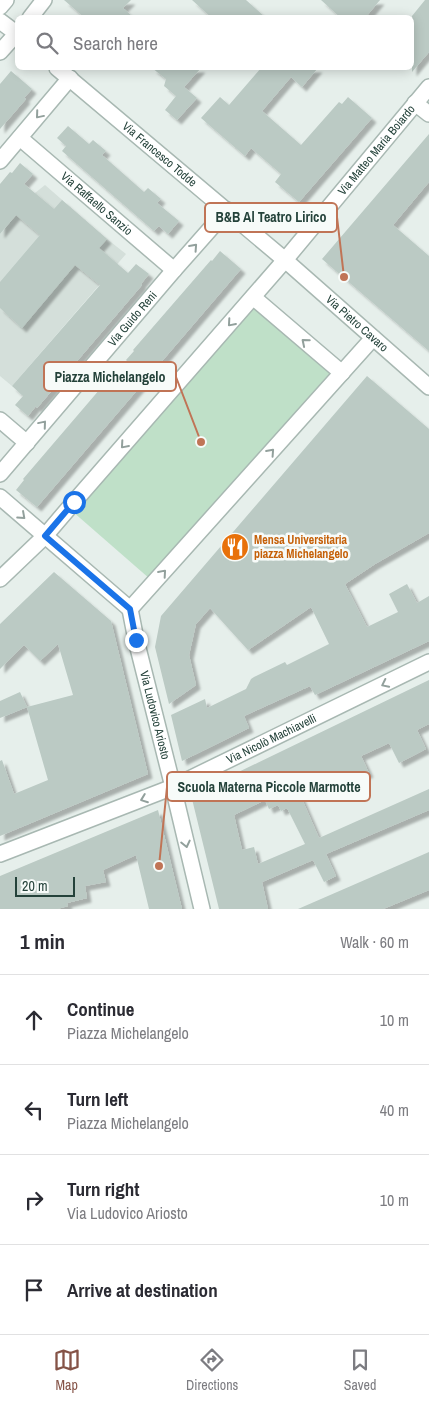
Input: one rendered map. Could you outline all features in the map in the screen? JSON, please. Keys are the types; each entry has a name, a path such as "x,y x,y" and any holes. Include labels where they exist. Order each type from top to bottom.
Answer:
{"street":[{"path":"0,7 6,0"},
{"path":"32,15 44,0"},
{"path":"0,21 15,32"},
{"path":"0,52 15,35"},
{"name":"Via Francesco Todde","path":"60,70 285,260"},
{"path":"0,161 70,78"},
{"name":"Via Matteo Maria Boiardo","path":"0,579 45,536 285,260 429,87"},
{"path":"415,103 429,114"},
{"name":"Via Raffaello Sanzio","path":"20,138 174,270"},
{"name":"Via Guido Reni","path":"0,474 227,210"},
{"name":"Via Pietro Cavaro","path":"285,260 429,386"},
{"path":"253,297 342,373"},
{"path":"0,497 130,609 373,338"},
{"path":"0,420 27,443"},
{"name":"Via Ludovico Ariosto","path":"130,609 202,909"},
{"name":"Via Nicolò Machiavelli","path":"0,854 173,787 429,662"}],"shaded area":[{"path":"45,185 126,254 12,386 0,376 0,234 35,193"}],"green space":[{"path":"252,305 330,373 150,579 72,511"}],"building":[{"path":"64,0 131,0 123,8 131,15 82,15"},
{"path":"192,0 246,0 263,15 209,15"},
{"path":"321,0 380,0 368,15 338,15"},
{"path":"425,0 429,0 429,52 414,70 414,15"},
{"path":"155,70 199,70 184,87 197,98 177,120 165,110 176,96 164,86 166,79"},
{"path":"259,70 316,70 302,87 291,77 262,111 301,145 339,102 342,104 348,97 372,118 299,202 275,182 281,174 251,148 245,156 201,118 220,97 229,105"},
{"path":"11,71 32,89 24,98 26,99 0,129 0,84"},
{"path":"68,126 89,144 93,140 106,151 102,155 144,192 148,188 161,199 157,203 179,221 168,234 159,226 154,231 62,151 66,146 57,138"},
{"path":"429,134 429,182 393,225 429,256 429,351 322,259"},
{"path":"20,163 33,174 24,184 54,209 62,200 107,239 99,248 128,273 136,264 149,274 142,285 37,408 36,406 28,416 15,405 23,396 12,386 100,285 75,265 22,328 0,308 0,282 40,235 16,215 0,234 0,184"},
{"path":"220,251 241,269 37,507 16,490 23,479 100,389 127,361 133,350"},
{"path":"367,376 429,429 429,533 375,564 345,584 367,627 398,612 389,594 407,584 417,603 429,596 429,641 315,695 310,686 244,716 249,728 182,761 171,715 205,699 207,708 246,689 254,677 285,662 287,665 329,644 311,607 248,650 210,608 196,624 189,655 196,685 169,704 155,647 161,616"},
{"path":"54,572 111,621 148,774 0,836 0,761 2,760 14,794 48,780 27,707 73,695 58,644 40,661 24,645 0,669 0,624"},
{"path":"429,680 429,724 417,730 426,749 399,763 389,743 361,756 369,773 333,789 327,776 298,790 319,838 429,789 429,810 326,854 336,876 324,882 313,860 262,882 268,909 219,909 191,795","holes":["265,800 269,809 278,805 281,811 287,808 305,844 258,864 254,847 242,850 234,815"]},
{"path":"20,692 27,707 0,718 0,701"},
{"path":"158,810 182,909 149,909 136,855 103,870 106,882 85,886 87,898 67,903 68,906 57,909 0,909 0,876"},
{"path":"429,852 429,890 383,909 298,909"}],"place":[{"name":"B&B Al Teatro Lirico","path":"344,277"},
{"name":"Piazza Michelangelo","path":"201,442"},
{"name":"Mensa Universitaria piazza Michelangelo","path":"235,547"},
{"name":"Scuola Materna Piccole Marmotte","path":"159,866"}],"route":[{"path":"74,502 45,536 130,609 136,640"}]}
